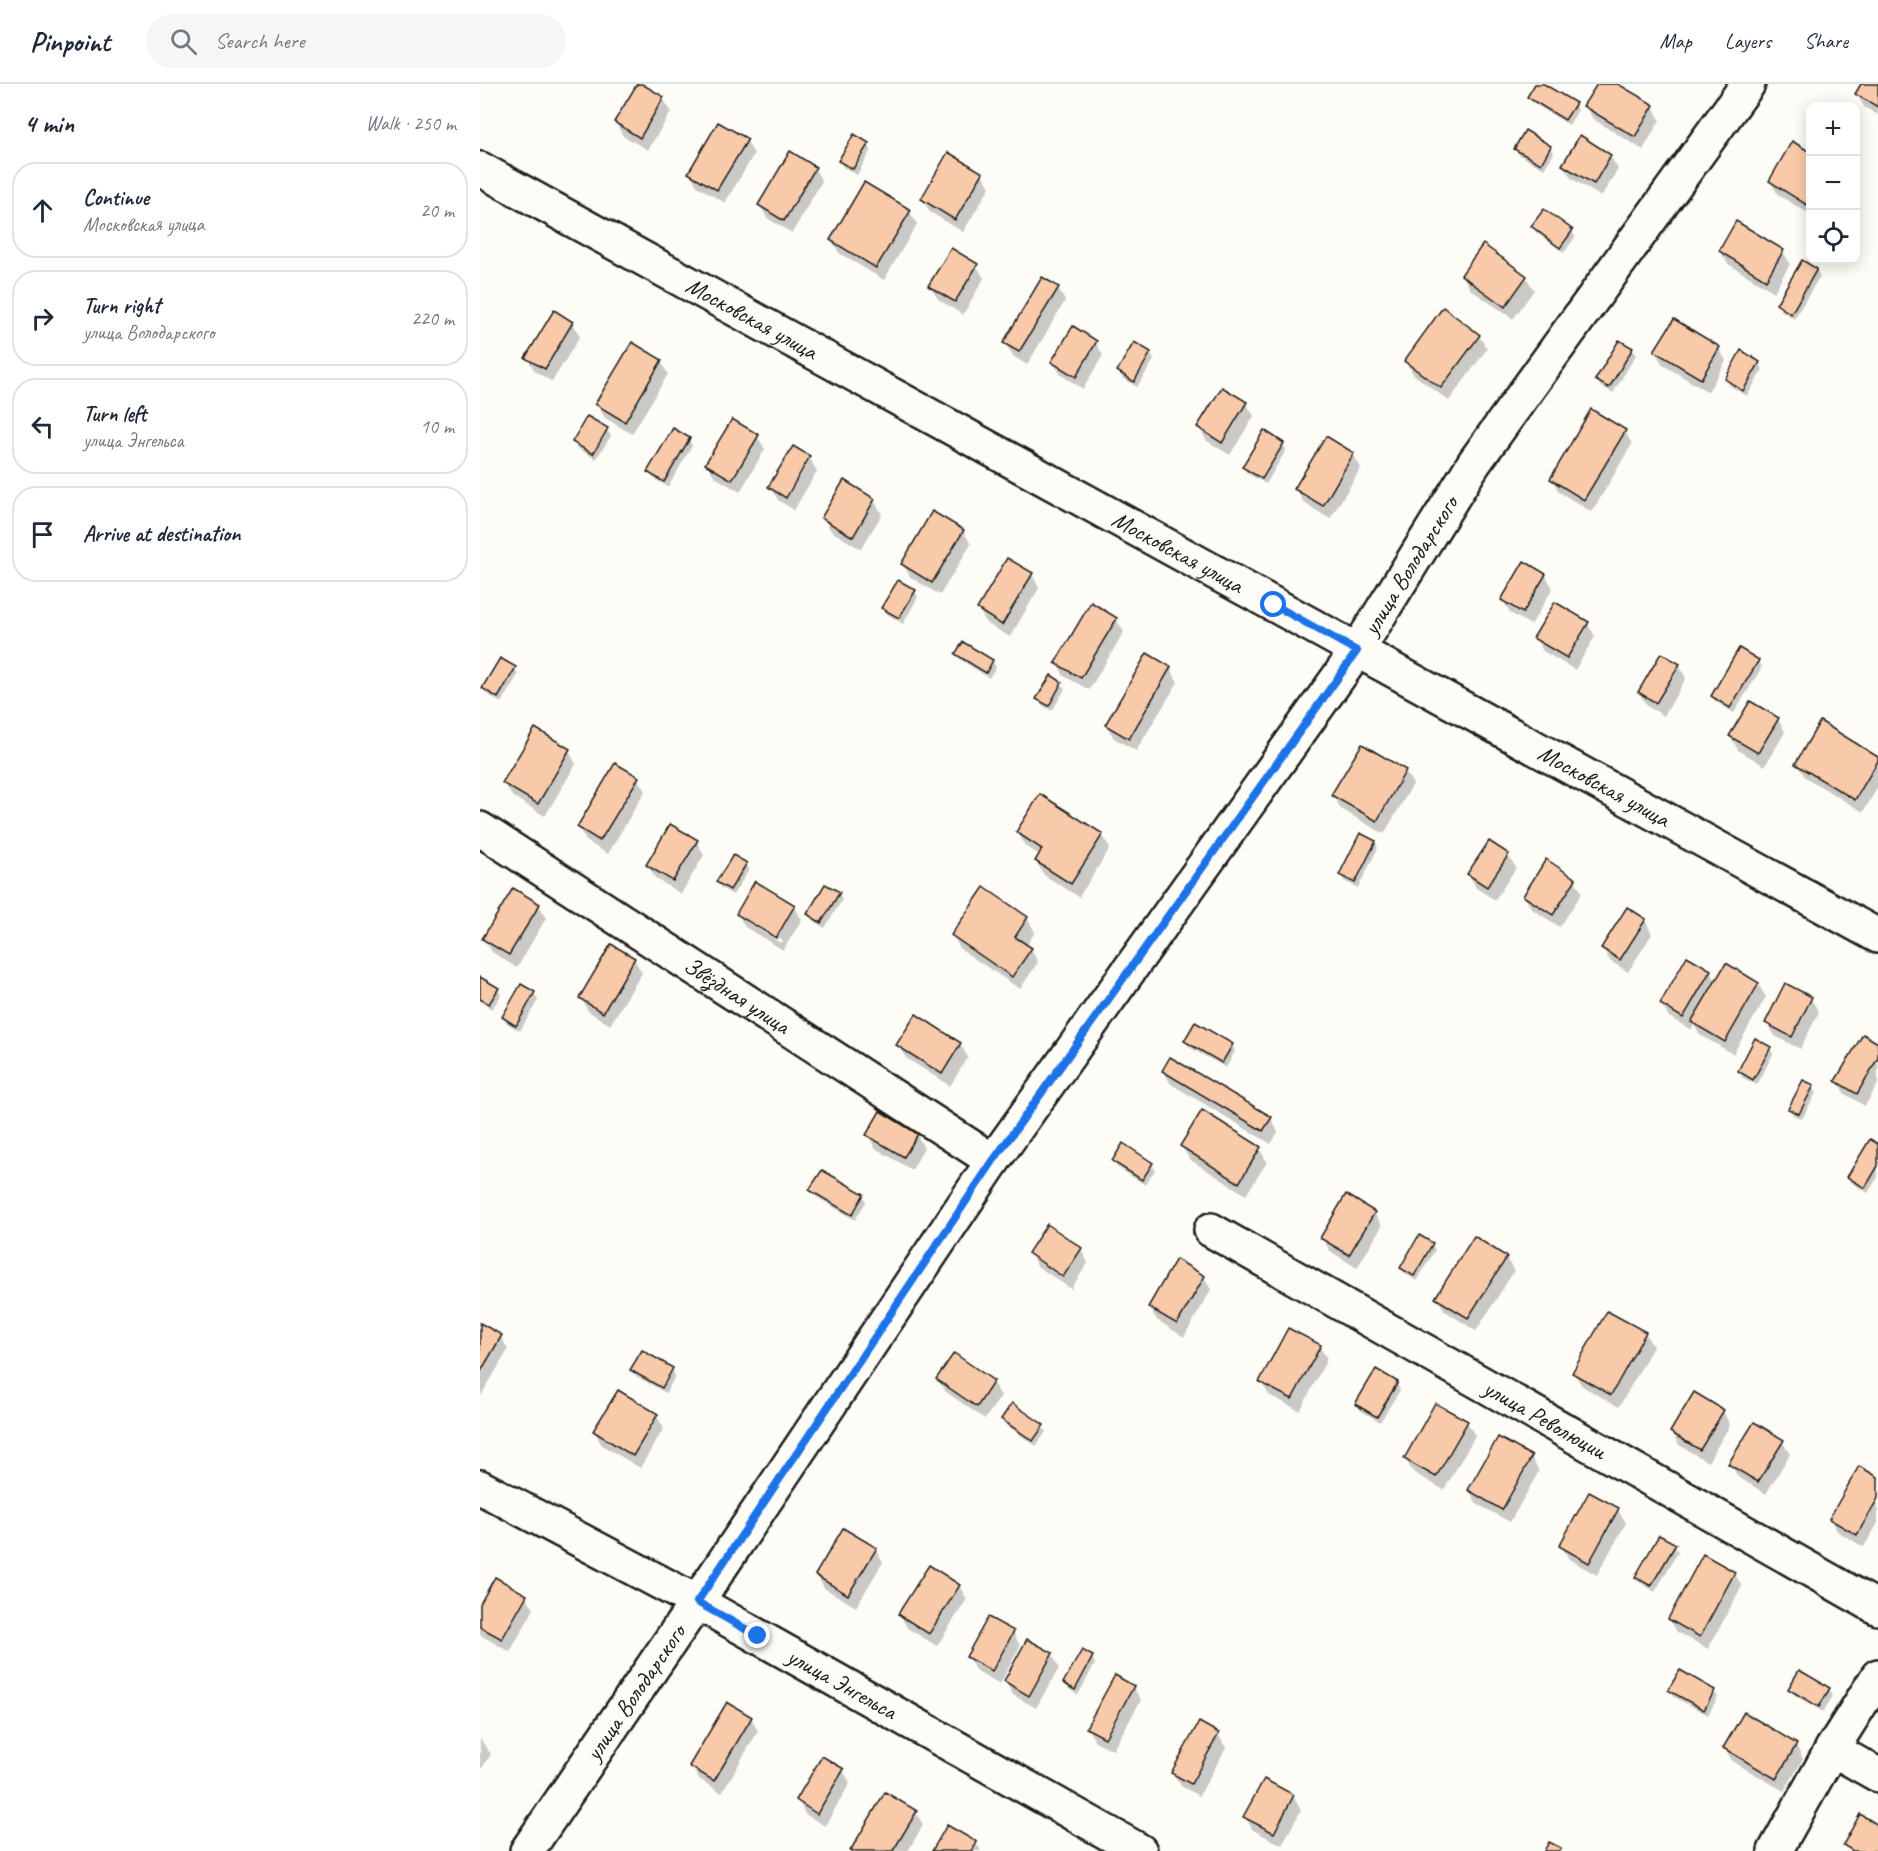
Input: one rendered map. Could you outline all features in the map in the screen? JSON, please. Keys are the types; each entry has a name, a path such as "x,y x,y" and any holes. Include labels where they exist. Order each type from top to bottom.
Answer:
{"street":[{"name":"улица Володарского","path":"527,1851 993,1161 1357,651 1474,463 1748,84"},
{"name":"Московская улица","path":"480,169 1878,936"},
{"name":"Звёздная улица","path":"480,829 993,1161"},
{"name":"улица Революции","path":"1211,1230 1878,1608"},
{"name":"улица Энгельса","path":"480,1487 697,1602 1140,1851"},
{"path":"1775,1851 1832,1749 1878,1676"},
{"path":"1832,1749 1878,1775"}],"building":[{"path":"637,84 642,84 664,97 640,138 614,122"},
{"path":"1535,84 1544,84 1576,103 1565,120 1527,97"},
{"path":"1597,84 1618,84 1654,105 1635,137 1583,106"},
{"path":"1861,84 1878,84 1878,107 1855,94"},
{"path":"718,122 748,139 717,190 688,173"},
{"path":"1525,130 1551,146 1541,164 1514,149"},
{"path":"854,134 869,143 853,169 838,161"},
{"path":"1580,135 1611,155 1594,184 1562,165"},
{"path":"1792,141 1806,150 1806,204 1769,181"},
{"path":"790,151 816,167 784,221 758,205"},
{"path":"948,152 983,173 955,220 921,199"},
{"path":"864,182 911,210 876,268 830,240"},
{"path":"1544,209 1573,230 1560,248 1531,226"},
{"path":"1736,221 1784,250 1766,280 1719,251"},
{"path":"1483,244 1527,276 1505,307 1461,275"},
{"path":"951,248 978,264 955,302 928,286"},
{"path":"1802,260 1817,269 1791,314 1776,304"},
{"path":"1042,277 1059,287 1019,352 1003,343"},
{"path":"1443,307 1480,335 1441,388 1404,361"},
{"path":"554,310 573,322 545,369 525,358"},
{"path":"1674,319 1720,347 1701,379 1654,351"},
{"path":"1073,326 1097,341 1076,377 1051,362"},
{"path":"1619,340 1633,348 1609,388 1595,380"},
{"path":"632,342 662,360 625,422 595,404"},
{"path":"1134,342 1151,352 1134,382 1117,371"},
{"path":"1741,350 1760,362 1743,391 1725,379"},
{"path":"1222,387 1247,402 1222,443 1197,427"},
{"path":"1591,409 1626,430 1584,500 1550,479"},
{"path":"587,416 608,428 593,454 572,442"},
{"path":"732,419 759,435 732,480 705,464"},
{"path":"673,428 690,438 664,482 647,472"},
{"path":"1264,430 1284,443 1262,479 1242,467"},
{"path":"1326,436 1354,453 1323,506 1294,489"},
{"path":"793,446 810,456 786,498 768,487"},
{"path":"844,480 875,499 853,537 821,518"},
{"path":"932,511 964,530 932,583 901,564"},
{"path":"1007,558 1033,573 1002,625 977,609"},
{"path":"1524,561 1546,574 1523,613 1501,600"},
{"path":"898,580 916,590 899,618 881,608"},
{"path":"1091,602 1117,618 1081,678 1055,663"},
{"path":"1555,602 1589,622 1567,658 1533,638"},
{"path":"963,642 993,660 986,673 955,654"},
{"path":"1739,648 1759,660 1730,708 1711,696"},
{"path":"1147,653 1171,667 1129,739 1105,725"},
{"path":"1661,653 1680,664 1656,703 1638,692"},
{"path":"500,658 516,667 498,698 482,688"},
{"path":"1051,675 1062,682 1049,706 1036,699"},
{"path":"1750,701 1779,718 1758,753 1729,736"},
{"path":"1820,721 1878,757 1878,761 1855,800 1795,764"},
{"path":"535,728 570,749 538,804 502,783"},
{"path":"1362,744 1406,770 1377,821 1331,795"},
{"path":"615,763 639,777 600,841 577,827"},
{"path":"1040,794 1103,834 1071,884 1035,861 1042,849 1016,832"},
{"path":"670,824 698,840 673,881 646,865"},
{"path":"1360,833 1376,841 1355,883 1339,875"},
{"path":"1489,841 1509,854 1487,887 1467,874"},
{"path":"733,855 747,863 730,890 716,882"},
{"path":"1546,859 1576,879 1553,915 1523,896"},
{"path":"755,881 795,905 776,938 736,914"},
{"path":"825,884 840,892 821,923 807,914"},
{"path":"984,887 1028,917 1015,937 1032,948 1012,977 951,935"},
{"path":"513,888 540,904 509,955 482,939"},
{"path":"1627,907 1646,919 1620,960 1601,948"},
{"path":"611,944 635,958 603,1013 579,998"},
{"path":"1687,956 1711,970 1683,1018 1660,1004"},
{"path":"1726,963 1759,983 1725,1042 1691,1022"},
{"path":"480,977 499,988 489,1004 480,999"},
{"path":"1785,983 1812,997 1792,1037 1765,1023"},
{"path":"521,984 535,992 516,1026 502,1017"},
{"path":"916,1014 961,1043 942,1074 896,1045"},
{"path":"1195,1022 1233,1044 1222,1063 1184,1041"},
{"path":"1863,1034 1878,1043 1878,1058 1857,1094 1835,1081"},
{"path":"1755,1038 1771,1047 1753,1080 1738,1071"},
{"path":"1170,1057 1272,1117 1263,1131 1162,1071"},
{"path":"1803,1080 1814,1085 1799,1114 1788,1109"},
{"path":"1202,1110 1261,1147 1239,1183 1180,1146"},
{"path":"880,1111 918,1134 904,1157 866,1135"},
{"path":"1870,1139 1878,1144 1878,1166 1865,1188 1847,1177"},
{"path":"1123,1143 1153,1163 1142,1180 1112,1161"},
{"path":"822,1170 864,1194 852,1215 809,1190"},
{"path":"1346,1194 1375,1212 1349,1255 1320,1238"},
{"path":"1047,1224 1082,1248 1063,1277 1028,1253"},
{"path":"1419,1235 1433,1243 1414,1276 1400,1268"},
{"path":"1474,1236 1507,1257 1468,1318 1435,1298"},
{"path":"1176,1259 1205,1276 1177,1324 1148,1307"},
{"path":"1607,1311 1646,1332 1611,1395 1572,1373"},
{"path":"480,1323 502,1335 480,1373"},
{"path":"1288,1328 1321,1345 1292,1399 1259,1382"},
{"path":"642,1350 673,1368 662,1388 630,1370"},
{"path":"954,1353 994,1381 977,1407 936,1379"},
{"path":"1376,1369 1398,1382 1377,1417 1355,1404"},
{"path":"618,1390 658,1414 633,1456 593,1431"},
{"path":"1694,1392 1724,1410 1700,1450 1670,1432"},
{"path":"1012,1403 1044,1425 1033,1441 1001,1419"},
{"path":"1435,1403 1468,1421 1436,1477 1404,1459"},
{"path":"1754,1422 1784,1440 1758,1482 1728,1464"},
{"path":"1498,1437 1532,1456 1502,1510 1468,1490"},
{"path":"1859,1466 1878,1477 1878,1498 1857,1535 1829,1519"},
{"path":"1589,1492 1619,1508 1589,1563 1559,1546"},
{"path":"843,1528 877,1548 848,1595 815,1575"},
{"path":"1659,1535 1676,1544 1651,1586 1635,1577"},
{"path":"1703,1554 1735,1572 1700,1637 1668,1619"},
{"path":"929,1565 960,1585 929,1634 898,1614"},
{"path":"495,1577 527,1595 502,1639 480,1627 480,1604"},
{"path":"988,1617 1014,1631 992,1671 966,1657"},
{"path":"1027,1639 1053,1653 1029,1696 1004,1681"},
{"path":"1082,1650 1093,1656 1075,1690 1063,1683"},
{"path":"1680,1670 1715,1690 1704,1710 1668,1690"},
{"path":"1799,1670 1830,1688 1819,1707 1788,1689"},
{"path":"1115,1675 1134,1686 1105,1738 1086,1728"},
{"path":"727,1702 752,1717 714,1781 689,1766"},
{"path":"1744,1712 1797,1744 1776,1779 1723,1748"},
{"path":"1199,1722 1219,1733 1191,1784 1171,1773"},
{"path":"822,1756 844,1769 817,1814 796,1800"},
{"path":"1264,1779 1294,1795 1274,1833 1243,1817"},
{"path":"885,1792 917,1811 893,1851 850,1851"},
{"path":"1860,1814 1878,1825 1878,1851 1853,1851 1843,1845"},
{"path":"947,1825 977,1842 972,1851 932,1851"},
{"path":"1549,1842 1561,1848 1559,1851 1544,1851"}],"route":[{"path":"758,1636 697,1602 993,1161 1357,651 1274,605"}]}
